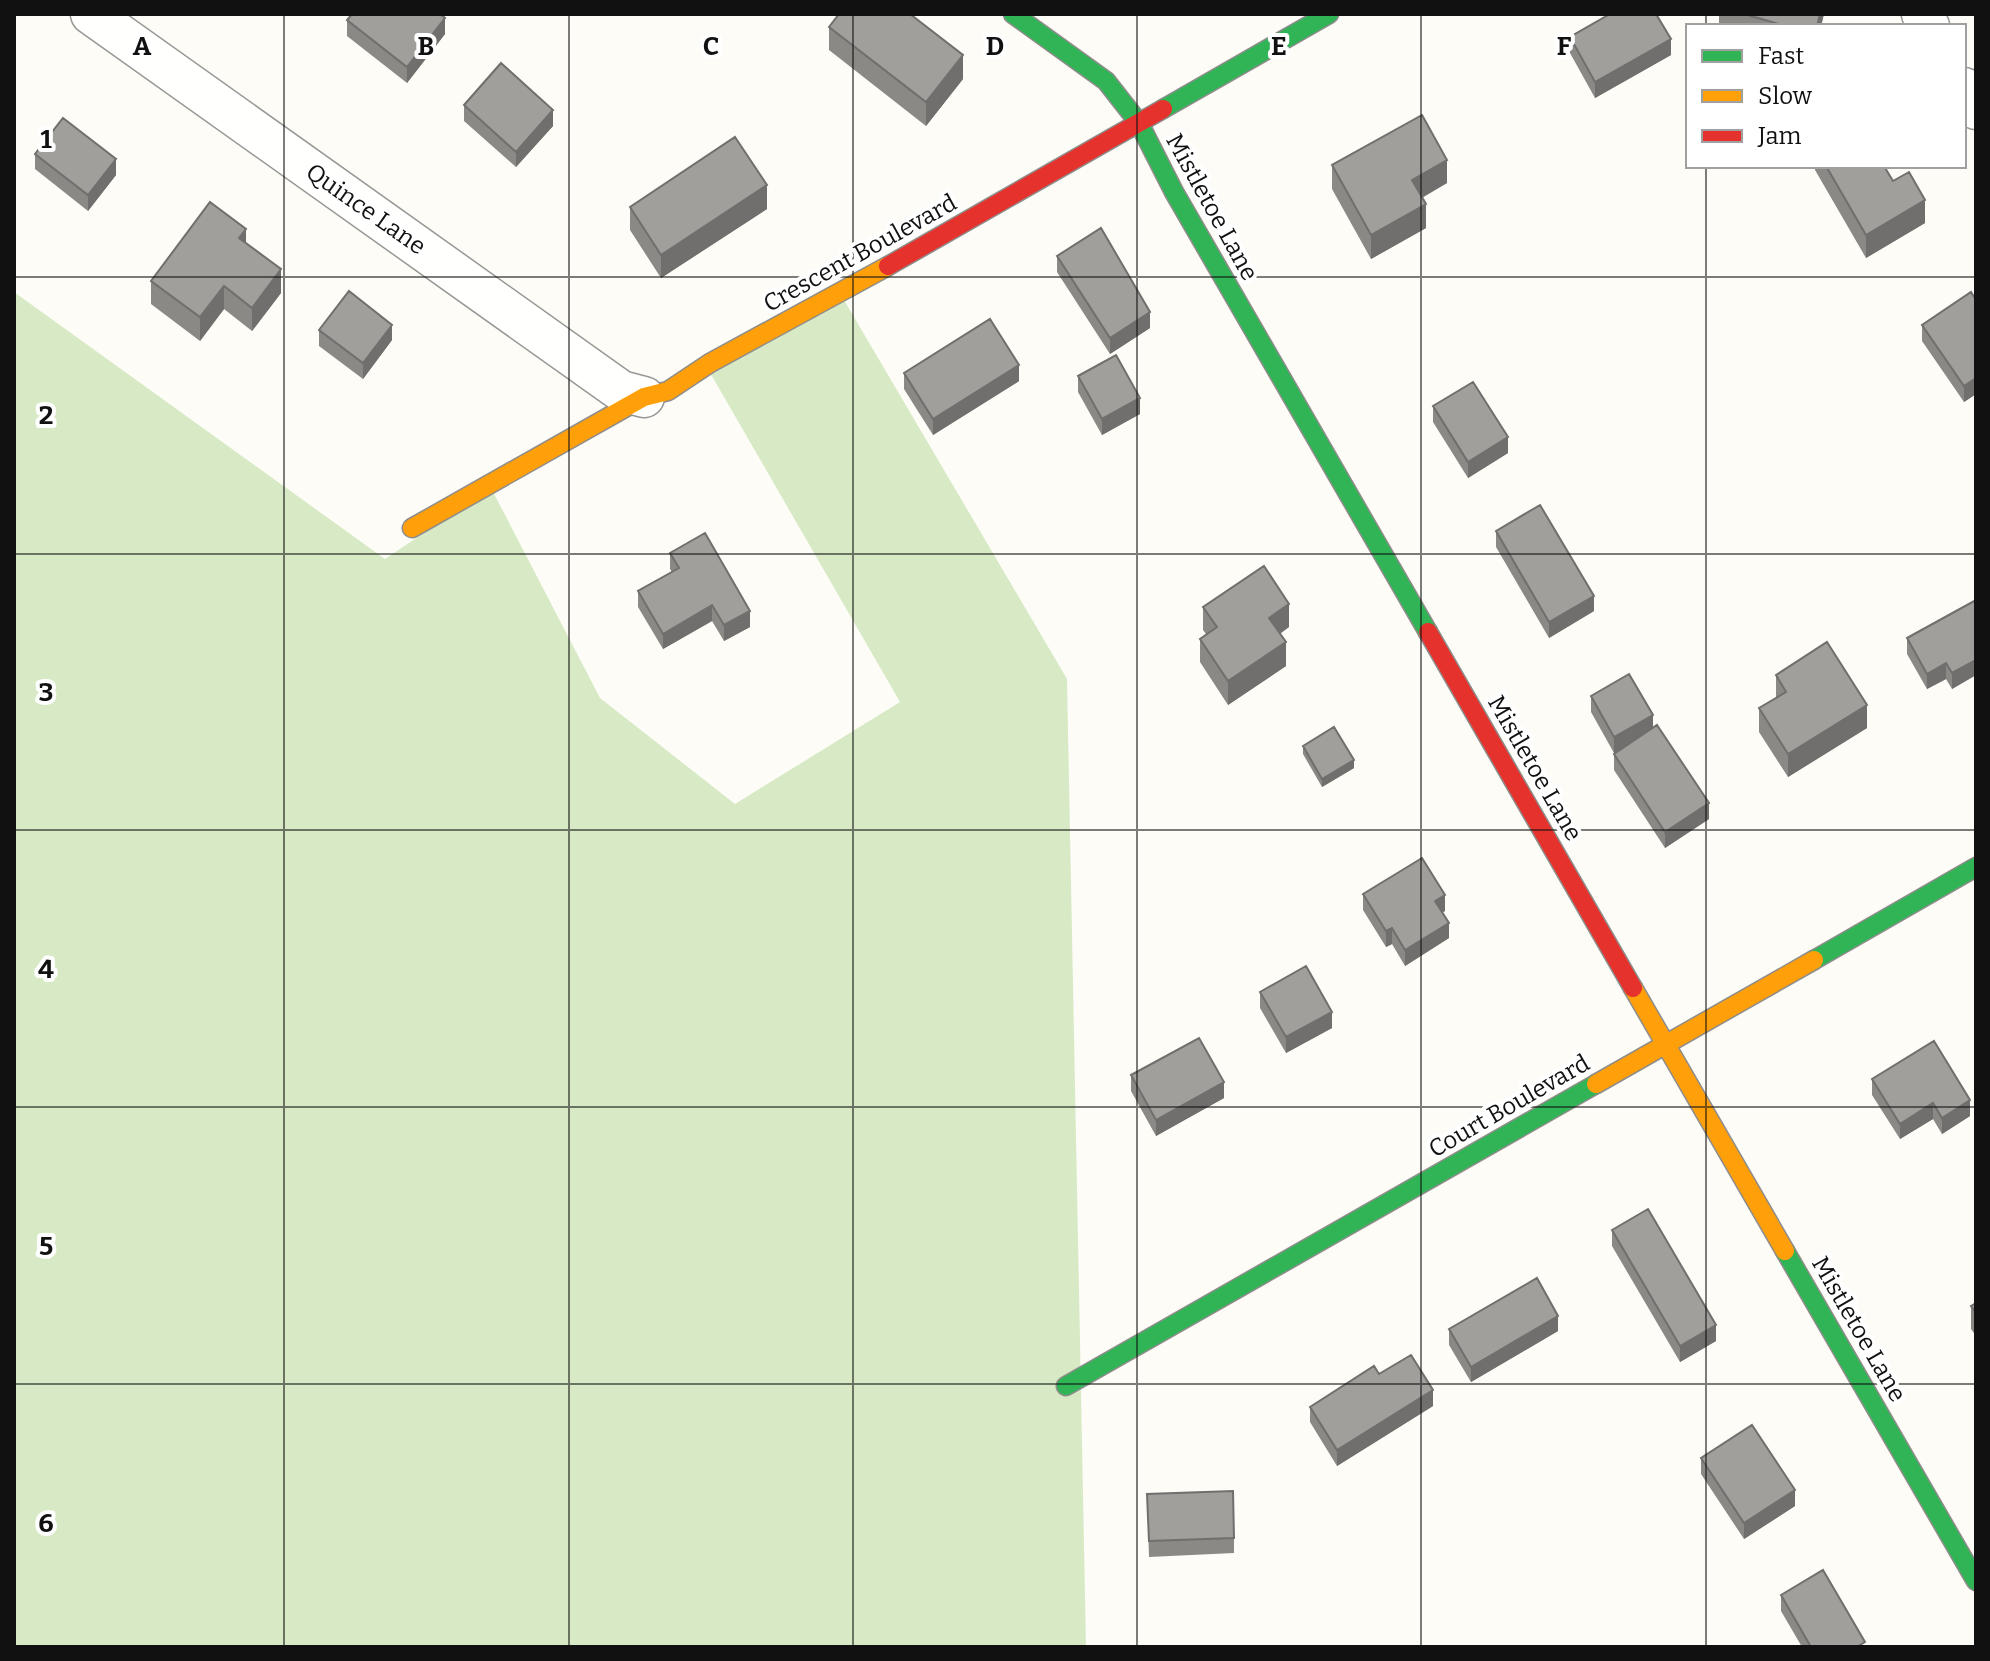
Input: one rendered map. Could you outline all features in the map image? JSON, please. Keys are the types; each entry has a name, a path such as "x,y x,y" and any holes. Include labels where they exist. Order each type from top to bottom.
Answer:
{"street":[{"name":"Quince Lane","path":"91,14 621,391 644,397"},
{"name":"Mistletoe Lane","path":"1013,14 1106,81 1139,123 1174,192 1976,1581"},
{"name":"Crescent Boulevard","path":"412,528 644,397 668,391 710,363 875,274 1329,14"},
{"path":"1966,92 1976,109"},
{"name":"Court Boulevard","path":"1066,1386 1976,867"}],"green space":[{"path":"14,292 385,559 491,488 600,698 735,804 900,702 709,371 841,295 1067,679 1086,1647 14,1647"}],"building":[{"path":"352,14 440,14 445,18 407,67 347,20"},
{"path":"839,14 910,14 963,55 926,102 829,27"},
{"path":"1610,14 1656,14 1671,39 1595,82 1570,37"},
{"path":"1744,14 1820,14 1818,24 1779,24"},
{"path":"501,63 553,110 516,152 464,105"},
{"path":"1422,115 1447,160 1412,180 1426,204 1371,235 1332,165"},
{"path":"63,118 116,159 88,195 35,154"},
{"path":"735,137 767,185 661,255 630,207"},
{"path":"1827,168 1885,168 1893,181 1909,172 1925,200 1866,235"},
{"path":"210,202 246,229 239,238 281,269 252,308 224,286 200,317 151,281"},
{"path":"1101,228 1150,312 1110,338 1057,256"},
{"path":"349,291 392,325 363,363 319,330"},
{"path":"1971,292 1976,300 1976,378 1964,386 1922,325"},
{"path":"990,319 1019,365 933,419 904,373"},
{"path":"1116,355 1140,398 1102,419 1078,376"},
{"path":"1473,382 1508,437 1468,462 1433,406"},
{"path":"1540,505 1594,596 1549,622 1496,531"},
{"path":"705,533 750,611 724,625 712,605 663,634 638,591 679,568 670,553"},
{"path":"1264,566 1289,604 1269,618 1286,642 1228,681 1200,639 1217,627 1203,607"},
{"path":"1976,600 1976,660 1952,673 1946,663 1927,674 1907,638"},
{"path":"1827,642 1867,705 1788,754 1759,708 1786,692 1776,675"},
{"path":"1629,674 1653,715 1614,737 1591,696"},
{"path":"1657,725 1709,803 1665,832 1614,754"},
{"path":"1334,727 1354,760 1322,779 1303,746"},
{"path":"1422,858 1445,895 1435,901 1449,923 1405,950 1392,928 1386,931 1363,894"},
{"path":"1306,966 1332,1012 1286,1037 1260,992"},
{"path":"1199,1038 1224,1082 1156,1120 1131,1075"},
{"path":"1934,1041 1970,1100 1942,1118 1933,1103 1900,1124 1872,1079"},
{"path":"1648,1209 1716,1325 1680,1346 1612,1230"},
{"path":"1537,1278 1558,1316 1471,1367 1449,1329"},
{"path":"1411,1355 1433,1390 1337,1450 1310,1407 1374,1366 1379,1374"},
{"path":"1752,1425 1795,1490 1744,1523 1701,1458"},
{"path":"1233,1491 1234,1538 1149,1541 1147,1494"},
{"path":"1823,1570 1865,1642 1857,1647 1811,1647 1781,1595"}],"traffic: fast":[{"path":"1013,14 1106,81 1139,123 1174,192 1428,632"},
{"path":"1163,109 1329,14"},
{"path":"1814,960 1976,867"},
{"path":"1066,1386 1596,1084"},
{"path":"1785,1251 1976,1581"}],"traffic: slow":[{"path":"412,528 644,397 668,391 710,363 888,266"},
{"path":"1596,1084 1814,960"},
{"path":"1633,988 1785,1251"}],"traffic: jam":[{"path":"888,266 1163,109"},
{"path":"1428,632 1633,988"}]}
